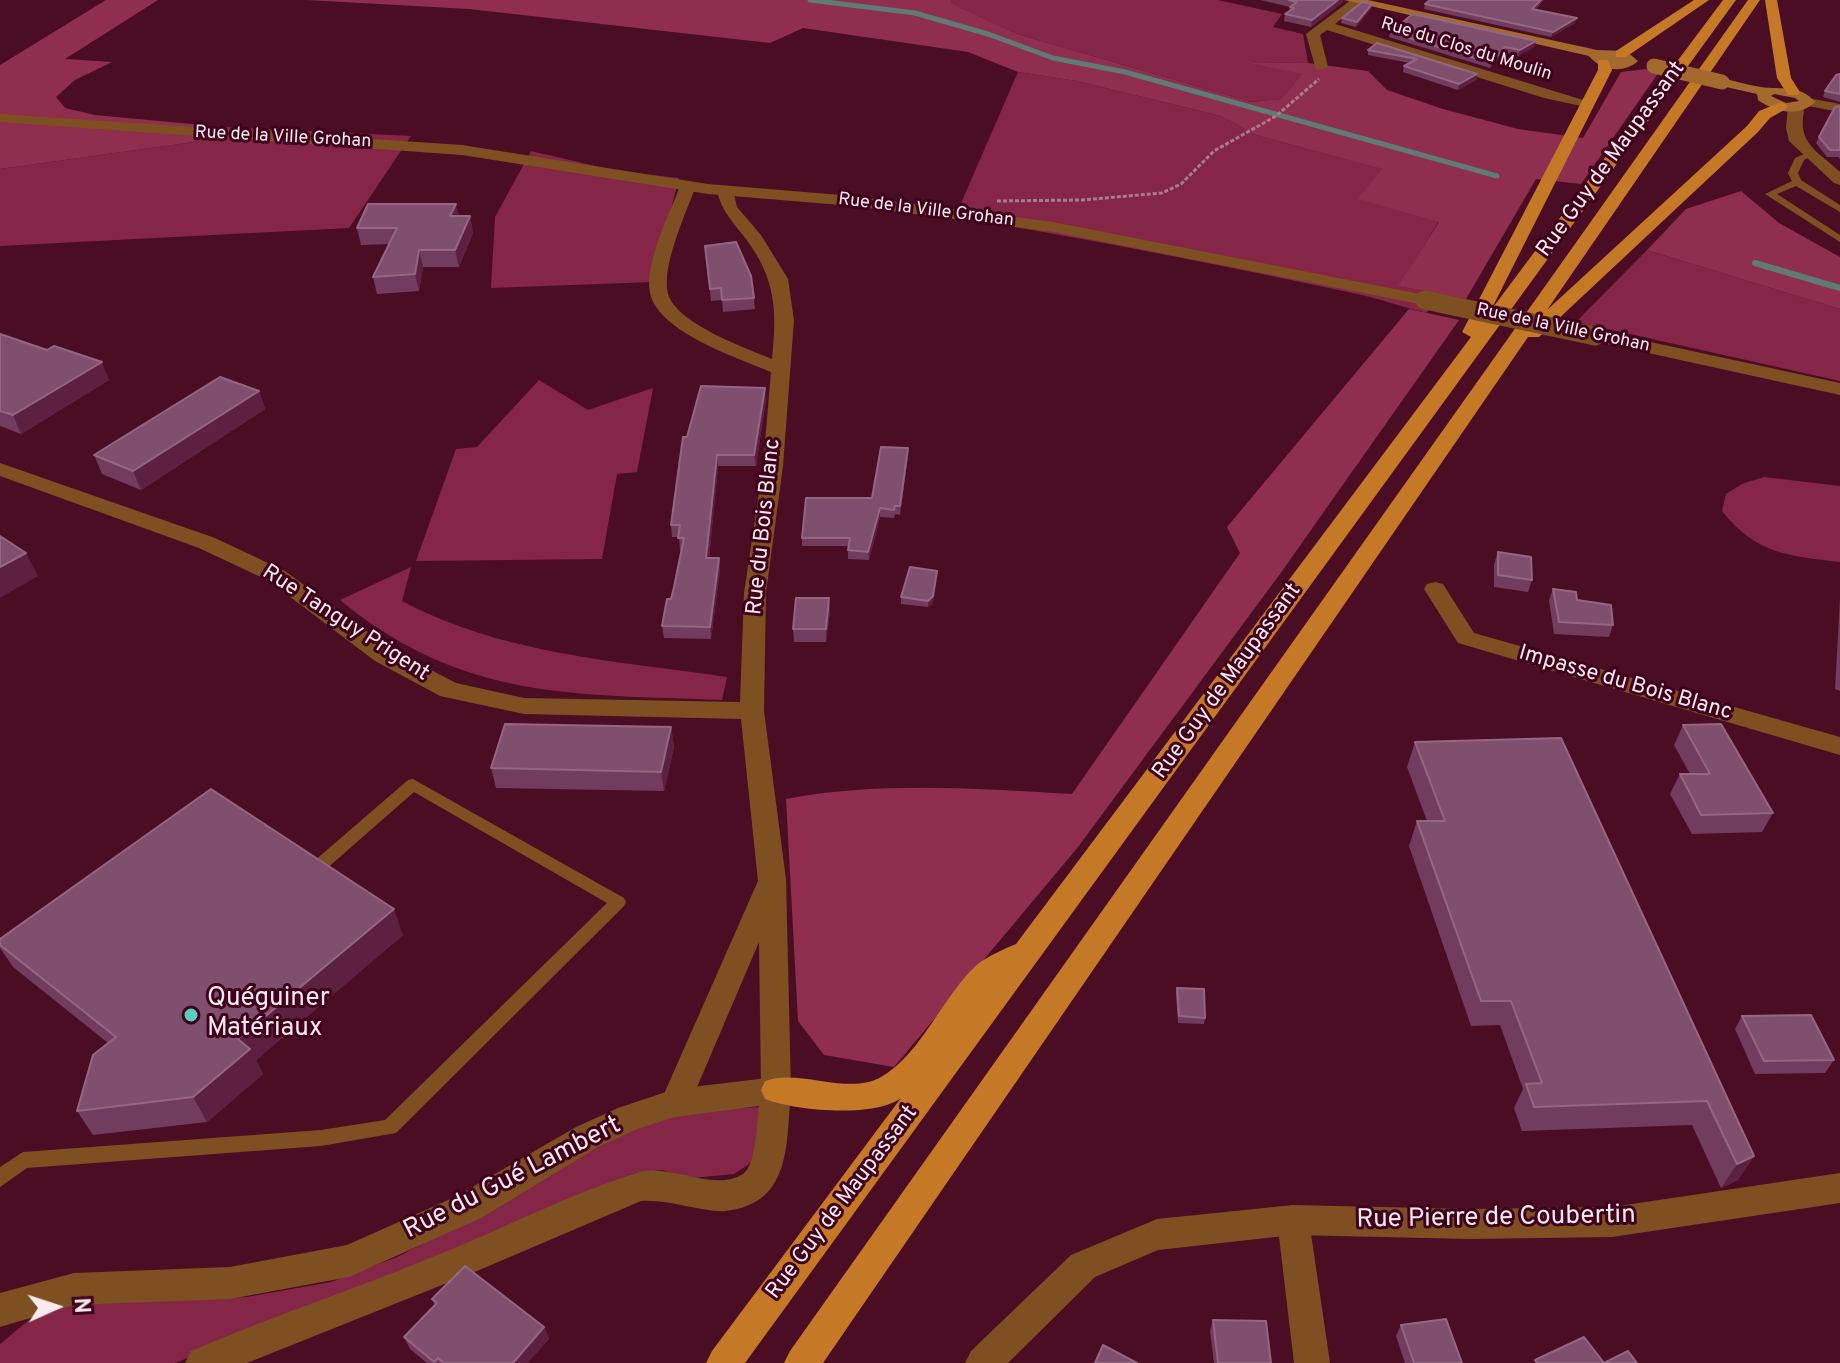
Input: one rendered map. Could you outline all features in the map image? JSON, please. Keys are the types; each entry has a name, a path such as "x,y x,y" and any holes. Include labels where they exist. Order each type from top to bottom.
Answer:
{"main road":[{"path":"1353,1 1621,65 1703,0"},
{"name":"Rue Guy de Maupassant","path":"724,1363 1730,0"},
{"name":"Rue Guy de Maupassant","path":"802,1363 1754,0"},
{"path":"1771,0 1784,78 1794,102"},
{"path":"1440,394 1605,70 1600,58"},
{"path":"1626,58 1765,92 1765,99 1794,102"},
{"path":"1501,361 1742,140 1759,118 1768,111 1794,102"},
{"path":"776,1090 840,1097 885,1092 911,1073 988,973 1032,948"}],"street":[{"name":"Rue du Clos du Moulin","path":"1353,1 1327,26 1549,95 1586,103"},
{"path":"1321,67 1313,34 1327,26"},
{"path":"1840,108 1794,102 1797,111 1793,128 1797,141 1809,155 1840,180"},
{"name":"Rue de la Ville Grohan","path":"0,118 447,148 725,191 853,201 1053,227 1425,300 1840,389"},
{"path":"688,186 664,257 659,293 667,311 714,340 781,369"},
{"name":"Rue du Bois Blanc","path":"725,191 729,208 755,239 779,279 785,320 773,466 755,593 752,711 772,879 776,1090"},
{"name":"Rue Tanguy Prigent","path":"0,469 207,543 277,576 383,655 449,690 524,706 752,711"},
{"name":"Impasse du Bois Blanc","path":"1435,589 1466,638 1840,746"},
{"path":"675,1103 772,879"},
{"name":"Rue du Gué Lambert","path":"0,1310 74,1289 230,1283 349,1261 469,1207 587,1137 629,1118 675,1103 776,1090 767,1168 759,1182 748,1189 725,1196 661,1185 641,1186 601,1200 465,1260 203,1363"},
{"name":"Rue Pierre de Coubertin","path":"983,1363 1083,1266 1157,1235 1293,1220 1469,1224 1612,1222 1840,1188"},
{"path":"1293,1220 1312,1363"}],"lane":[{"path":"1809,155 1800,158 1793,173 1797,182 1840,209"},
{"path":"1797,182 1770,194 1840,239"},
{"path":"0,1178 23,1160 321,1138 390,1127 618,902 413,784 319,866"}],"path":[{"path":"1055,200 1146,196 1181,184 1214,151 1246,136 1318,83 1321,67"}],"shaded area":[{"path":"106,0 158,0 65,59 112,62 75,80 56,97 65,108 95,115 224,127 194,142 0,169 0,65"},
{"path":"306,0 952,0 950,3 1017,34 1251,102 1281,99 1302,74 1245,62 1308,63 1368,71 1387,90 1443,109 1518,129 1583,138 1621,72 1646,69 1659,72 1581,184 1536,179 1466,299 1398,286 1439,222 1358,199 1382,169 1256,135 1221,116 1077,81 1018,72 968,52 803,28 770,43 469,9"},
{"path":"952,0 1218,0 1282,14 1273,27 1303,34 1308,63 1252,62 1303,73 1281,99 1251,102 1017,34 949,3"},
{"path":"1018,72 1077,81 1221,116 1256,135 1383,169 1439,221 1399,286 1434,293 1427,313 1362,295 1261,274 955,217"},
{"path":"224,127 411,136 349,228 0,246 0,169 194,142"},
{"path":"531,151 617,171 679,178 652,282 491,288 495,217"},
{"path":"1741,191 1779,223 1840,257 1840,309 1647,250 1686,209"},
{"path":"1647,250 1840,309 1840,381 1576,322"},
{"path":"1409,309 1459,320 1280,574 1078,847 894,1067 824,1055 798,1021 786,799 893,788 1072,794 1240,553 1227,527"},
{"path":"539,380 588,410 653,388 637,472 617,474 602,559 416,561 456,449 477,447"},
{"path":"1764,477 1840,486 1840,562 1789,555 1761,544 1722,511 1726,494 1742,484"},
{"path":"411,567 402,601 440,619 479,633 560,653 727,677 722,700 569,692 522,686 476,674 431,657 386,633 340,600"},
{"path":"762,1107 758,1154 734,1174 693,1178 662,1170 635,1173 367,1287 175,1363 0,1363 0,1344 34,1316 70,1305 247,1297 331,1282 397,1257 626,1131 691,1111"}],"building":[{"path":"1289,0 1338,0 1312,20 1285,14 1297,2"},
{"path":"1430,0 1541,0 1532,9 1577,18 1553,32 1425,4"},
{"path":"1362,2 1372,4 1357,22 1342,18"},
{"path":"1413,14 1536,41 1520,50 1505,47 1491,63 1390,32"},
{"path":"1377,43 1477,74 1459,84 1404,66 1417,59 1368,50"},
{"path":"1840,74 1840,94 1825,91 1836,75"},
{"path":"1840,106 1840,150 1830,150 1819,137 1835,107"},
{"path":"368,204 456,204 450,216 470,216 455,250 419,250 415,274 373,277 397,228 357,228"},
{"path":"736,242 751,276 754,298 722,300 721,288 710,289 705,246"},
{"path":"0,334 47,350 54,346 102,362 13,415 0,411"},
{"path":"220,377 259,391 133,471 94,455"},
{"path":"701,386 765,388 754,455 717,455 706,558 719,558 710,627 662,626 684,538 678,538 680,525 671,525 683,437 687,437"},
{"path":"881,447 908,448 900,506 895,506 894,510 880,508 868,552 848,550 850,538 802,538 806,498 872,498"},
{"path":"0,536 26,553 0,567"},
{"path":"1498,552 1531,557 1532,580 1498,575"},
{"path":"910,567 937,571 933,596 928,601 901,597"},
{"path":"1553,589 1576,592 1577,600 1611,605 1613,625 1559,622"},
{"path":"796,598 829,598 826,629 793,629"},
{"path":"505,724 671,727 661,772 491,768"},
{"path":"1721,724 1773,813 1701,815 1680,774 1710,774 1683,725"},
{"path":"1561,738 1754,1156 1737,1164 1707,1101 1534,1107 1526,1084 1542,1083 1511,1001 1481,1001 1417,821 1445,821 1415,742"},
{"name":"Quéguiner Matériaux","path":"211,789 394,909 238,1039 250,1049 193,1097 77,1111 93,1055 116,1037 0,945 0,939"},
{"path":"1177,988 1204,989 1205,1018 1179,1016"},
{"path":"1811,1015 1834,1060 1764,1061 1742,1016"},
{"path":"465,1266 544,1327 513,1363 444,1363 438,1358 434,1362 404,1337 437,1303 432,1299"},
{"path":"1446,1319 1462,1363 1414,1363 1401,1325"},
{"path":"1213,1320 1266,1321 1271,1363 1218,1363"},
{"path":"1584,1337 1604,1363 1537,1363 1535,1360"},
{"path":"1103,1345 1137,1363 1095,1363"},
{"path":"1628,1351 1637,1363 1604,1363"}],"waterway":[{"path":"810,0 915,13 988,34 1053,58 1125,72 1497,176"},
{"path":"1755,263 1840,288"}],"place":[{"name":"Quéguiner Matériaux","path":"191,1015"}]}
